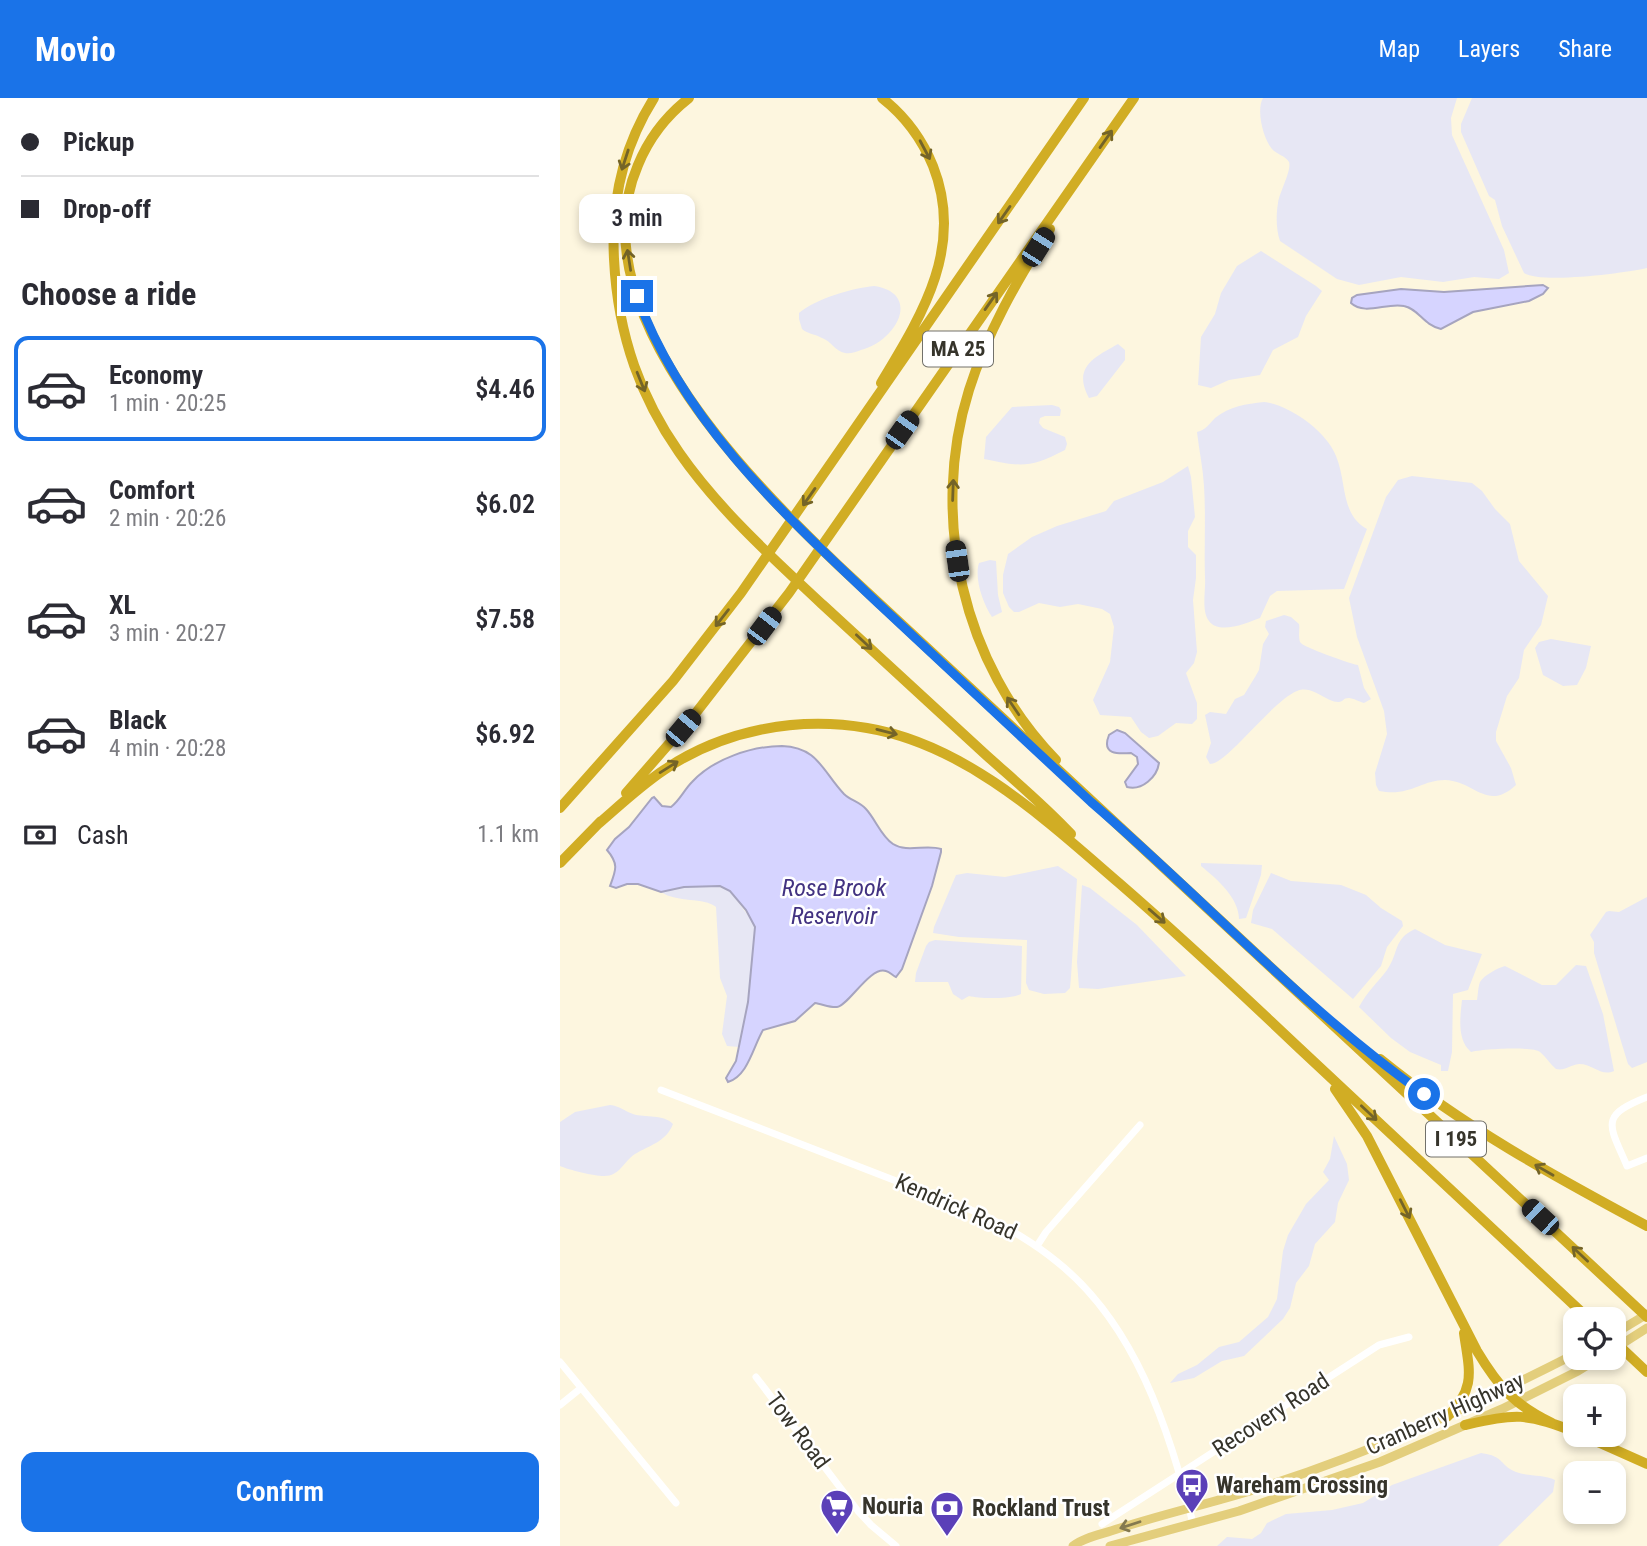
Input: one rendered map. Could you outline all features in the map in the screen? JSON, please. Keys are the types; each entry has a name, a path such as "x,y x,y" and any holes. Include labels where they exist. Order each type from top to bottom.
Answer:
{"highway":[{"path":"654,98 630,145 621,172 616,201 614,261 622,323 642,386 668,438 701,484 750,538 1067,829 1105,871"},
{"path":"689,98 672,112 655,132 641,156 631,183 625,224 630,267 646,320 678,381 716,434 775,505 1091,802 1142,846"},
{"path":"560,808 630,730 719,623 848,442 928,296 942,258 945,233 941,190 930,159 906,121 882,98"},
{"name":"MA 25","path":"848,442 1084,98"},
{"name":"MA 25","path":"597,825 695,714 789,593 1134,98"},
{"path":"1077,180 1061,213 1002,311 974,375 962,413 955,453 952,495 954,538 961,583 972,621 987,660 1007,697 1028,729 1047,750 1142,846"},
{"path":"560,863 597,825 665,769 711,745 746,733 776,726 814,723 869,728 905,737 959,761 1013,797 1105,871"},
{"name":"I 195","path":"1142,846 1647,1316"},
{"name":"I 195","path":"1105,871 1174,930 1576,1307"},
{"path":"1318,1009 1413,1086 1465,1123 1508,1150 1647,1226"},
{"path":"1301,1050 1345,1101 1367,1136 1476,1351 1503,1390 1531,1413 1563,1427"},
{"path":"1447,1417 1468,1389 1468,1364 1462,1323"},
{"path":"1626,1352 1647,1372"},
{"path":"1465,1425 1508,1416 1525,1416 1552,1423"},
{"path":"1609,1447 1647,1464"}],"main road":[{"path":"1626,1327 1647,1316"},
{"path":"1626,1341 1647,1328"},
{"name":"Cranberry Highway","path":"1073,1546 1167,1513 1189,1509 1323,1466 1447,1417 1563,1360"},
{"name":"Cranberry Highway","path":"1110,1546 1239,1511 1380,1462 1515,1402 1576,1370"}],"street":[{"name":"Kendrick Road","path":"661,1090 984,1215 1037,1246 1059,1263 1115,1324 1150,1389 1180,1474 1193,1523"},
{"path":"1647,1097 1622,1107 1613,1119 1613,1132 1628,1166 1647,1158"},
{"path":"1037,1246 1046,1232 1140,1125"},
{"name":"Recovery Road","path":"1102,1524 1379,1345 1409,1337"},
{"path":"560,1362 676,1503"},
{"name":"Tow Road","path":"756,1377 858,1511 896,1546"},
{"path":"560,1405 581,1388"}],"shaded area":[{"path":"1263,98 1457,98 1451,118 1452,135 1504,250 1509,273 1499,279 1474,277 1443,282 1401,277 1359,285 1337,279 1280,241 1277,208 1289,162 1272,149 1266,138 1260,117"},
{"path":"1472,98 1647,98 1647,268 1565,278 1524,273 1502,226 1495,200 1489,196 1461,132 1461,124"},
{"path":"1261,251 1322,291 1306,316 1298,337 1273,350 1260,375 1229,380 1211,388 1198,385 1201,337 1215,314 1221,293 1237,266"},
{"path":"874,286 889,290 897,298 900,307 894,328 874,345 845,353 825,339 802,329 799,313 806,308 835,295"},
{"path":"1118,344 1125,350 1125,360 1097,396 1089,398 1083,378 1088,364"},
{"path":"1264,402 1296,414 1325,438 1336,456 1352,515 1367,529 1344,589 1277,591 1270,596 1260,618 1233,627 1219,627 1209,621 1204,606 1205,498 1197,432 1232,408"},
{"path":"1012,407 1059,407 1060,416 1045,416 1040,418 1039,423 1043,428 1065,437 1065,450 1026,464 984,459 986,437"},
{"path":"1188,466 1195,517 1188,531 1188,547 1196,555 1193,600 1197,652 1194,663 1186,673 1197,703 1197,719 1192,724 1176,723 1158,736 1149,738 1141,732 1131,717 1100,715 1093,700 1110,662 1114,627 1110,614 1102,609 1078,604 1060,607 1039,603 1014,612 1003,593 1003,575 1008,554 1032,537 1106,511 1114,501 1163,482"},
{"path":"1412,476 1472,483 1482,491 1510,524 1519,561 1548,596 1541,625 1524,650 1519,678 1507,696 1496,732 1496,741 1511,768 1516,785 1497,796 1489,796 1465,785 1445,780 1399,792 1379,791 1376,785 1375,773 1387,734 1384,711 1357,637 1349,598 1386,497 1398,480"},
{"path":"996,561 1002,612 992,617 985,605 978,576 979,563"},
{"path":"1284,615 1299,624 1300,642 1327,655 1358,665 1364,688 1371,699 1364,703 1349,698 1334,702 1308,690 1297,691 1275,707 1227,754 1210,764 1206,757 1211,743 1205,715 1210,712 1226,714 1235,699 1244,695 1259,670 1263,644 1269,634 1265,627 1266,621"},
{"path":"1551,639 1591,646 1586,668 1577,685 1563,686 1543,675 1535,648 1539,642"},
{"path":"1201,863 1262,865 1246,918 1239,919 1231,896"},
{"path":"1058,866 1077,879 1070,988 1065,993 1044,994 1029,990 1026,983 1027,940 933,933 956,875 967,873 1005,877"},
{"path":"1271,873 1291,881 1341,885 1366,895 1402,921 1403,926 1387,947 1381,966 1353,999 1272,929 1251,923 1253,910"},
{"path":"714,885 730,891 755,925 748,1002 739,1047 727,1046 722,1034 727,996 720,978 716,907 705,902 675,898 661,892"},
{"path":"1082,885 1090,888 1137,925 1186,976 1098,989 1079,988 1077,962"},
{"path":"1647,897 1647,1062 1632,1068 1628,1064 1590,935 1606,912 1619,912"},
{"path":"1415,929 1445,945 1482,954 1468,990 1453,994 1452,1052 1448,1071 1441,1071 1441,1065 1410,1052 1359,1007 1391,964 1403,937"},
{"path":"935,940 1022,946 1021,994 996,998 969,996 962,1000 953,994 948,982 915,982 926,946"},
{"path":"1576,965 1586,966 1603,1014 1614,1071 1605,1072 1579,1064 1556,1069 1535,1050 1471,1052 1467,1047 1460,1028 1462,1000 1477,1000 1480,982 1488,974 1505,966 1542,985 1556,985"},
{"path":"610,1105 633,1114 665,1119 673,1124 662,1139 635,1154 614,1174 600,1176 560,1166 560,1122 575,1112"},
{"path":"1334,1136 1347,1164 1349,1180 1338,1203 1335,1222 1315,1244 1309,1266 1296,1283 1290,1308 1283,1319 1244,1356 1222,1361 1194,1378 1170,1383 1178,1374 1197,1365 1219,1347 1239,1342 1268,1317 1277,1299 1283,1251 1288,1235 1306,1204 1329,1180 1323,1172 1330,1159"},
{"path":"1481,1453 1494,1456 1516,1472 1555,1480 1553,1492 1498,1546 1217,1546 1227,1537 1252,1539 1261,1533 1267,1523 1286,1514 1332,1510 1363,1503 1392,1485"}],"water":[{"path":"1543,285 1548,288 1543,294 1529,301 1473,312 1441,329 1404,306 1369,309 1351,303 1352,298 1357,295 1401,289 1444,292"},
{"path":"1117,730 1125,733 1159,763 1152,778 1143,785 1127,787 1125,782 1138,764 1137,757 1131,753 1112,752 1107,746 1109,735"},
{"name":"Rose Brook Reservoir","path":"782,746 804,751 819,762 844,794 866,809 893,844 904,848 941,849 941,852 932,886 902,969 896,977 887,971 880,971 867,979 842,1005 835,1007 815,1003 795,1021 763,1030 745,1067 735,1079 728,1082 726,1078 736,1061 748,1002 755,927 746,910 730,891 720,886 684,887 661,892 638,884 616,888 610,886 615,867 607,850 652,798 662,806 671,807 689,785 711,767 746,751"}],"place":[{"name":"Wareham Crossing","path":"1192,1515"},
{"name":"Nouria","path":"837,1536"},
{"name":"Rockland Trust","path":"947,1538"}],"route":[{"path":"637,296 658,345 688,397 775,505 1091,802 1318,1009 1424,1094"}]}
